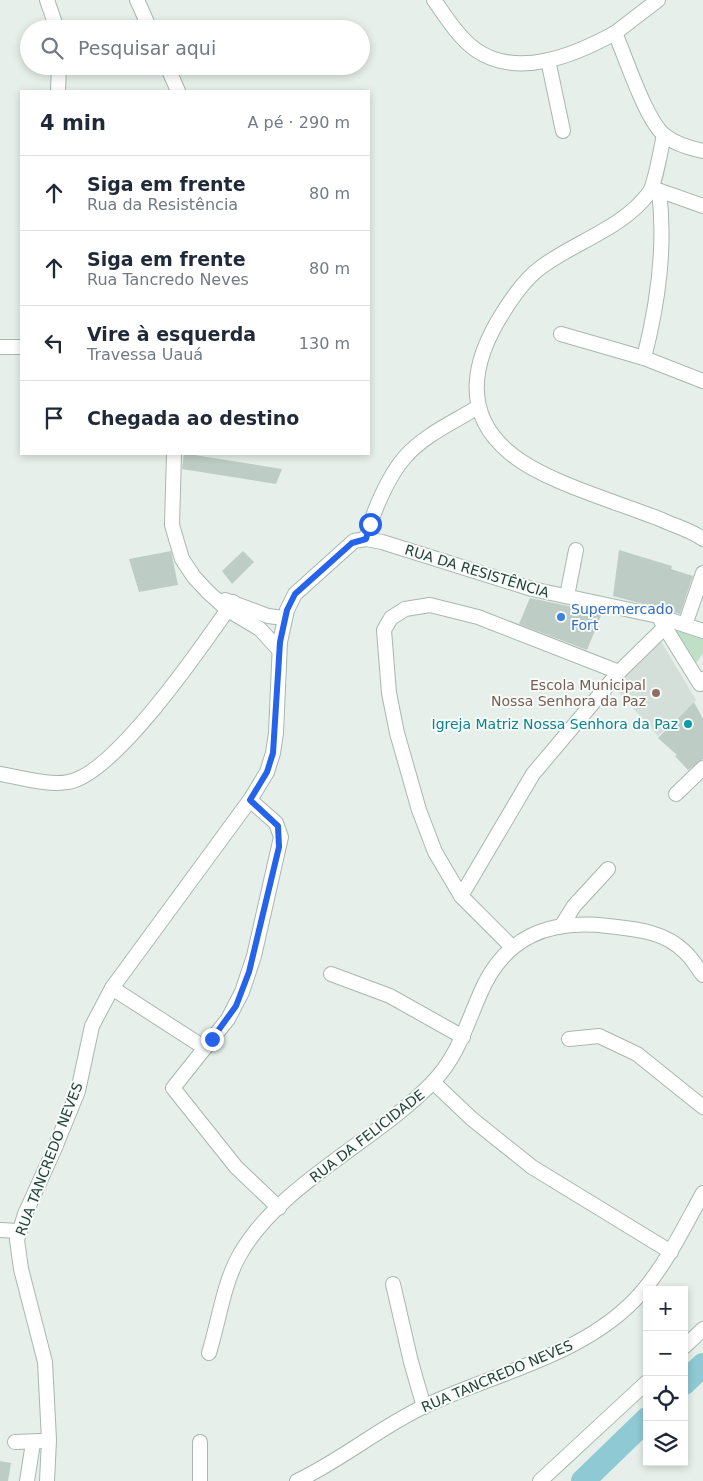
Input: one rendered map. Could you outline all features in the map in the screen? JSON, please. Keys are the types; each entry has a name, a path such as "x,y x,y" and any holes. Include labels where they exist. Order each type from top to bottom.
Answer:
{"street":[{"path":"47,0 54,20"},
{"path":"137,0 146,20"},
{"path":"434,0 464,38 485,56 514,63 549,64 615,33 658,0"},
{"path":"615,33 649,115 664,135 687,147 703,151"},
{"path":"549,64 563,132"},
{"path":"58,90 59,75"},
{"path":"171,75 178,90"},
{"path":"644,358 658,293 663,241 655,190 664,135"},
{"path":"655,190 703,206"},
{"path":"655,190 632,211 551,260 522,285 496,323 480,359 476,377 478,407 484,422 497,439 521,462 539,472 701,534"},
{"path":"561,334 644,358 703,381"},
{"path":"0,347 20,347"},
{"path":"279,650 284,618 295,594 352,543 366,539 376,510 405,457 420,443 478,407"},
{"path":"174,455 171,516 173,534 182,559 194,576 217,598 260,629 279,650"},
{"name":"RUA DA RESISTÊNCIA","path":"366,539 432,557 532,590 567,596 703,631"},
{"path":"567,596 576,550"},
{"path":"685,625 703,573"},
{"path":"512,947 461,896 435,852 419,810 397,733 389,693 384,630 391,618 405,609 430,605 478,618 619,672"},
{"path":"230,606 268,616 284,618"},
{"path":"0,774 59,783 75,781 84,776 124,743 142,724 230,606"},
{"path":"461,896 533,774 662,621 702,685"},
{"name":"RUA TANCREDO NEVES","path":"47,1481 49,1440 45,1362 19,1258 19,1232 78,1092 92,1026 112,988 250,800 267,772 273,753 279,650"},
{"path":"676,794 703,768"},
{"path":"250,800 278,826 279,847 254,956 242,992 228,1019 174,1084 174,1091 236,1167 278,1208"},
{"path":"562,925 574,906 608,869"},
{"name":"RUA DA FELICIDADE","path":"209,1353 227,1286 239,1256 278,1208 323,1170 385,1125 433,1082 448,1063 463,1037 481,990 512,947 526,937 562,925 591,924 634,928 670,940 685,952 703,976"},
{"path":"331,974 390,996 463,1037"},
{"path":"112,988 205,1048"},
{"path":"569,1039 598,1036 637,1054 703,1107"},
{"path":"433,1082 472,1119 532,1167 671,1252"},
{"name":"RUA TANCREDO NEVES","path":"297,1481 424,1407 541,1359 592,1334 620,1314 641,1293 671,1252 703,1193"},
{"path":"0,1230 19,1232"},
{"path":"393,1284 411,1362 424,1407"},
{"path":"688,1343 703,1329"},
{"path":"540,1481 643,1386"},
{"path":"15,1442 32,1443 49,1440"},
{"path":"200,1442 200,1481"},
{"path":"27,1481 32,1443"}],"shaded area":[{"name":"Escola Municipal Nossa Senhora da Paz","path":"659,638 696,700 658,736 613,686"}],"green space":[{"path":"669,623 703,636 703,653 696,663"}],"building":[{"path":"184,455 194,455 282,469 276,484 182,469"},
{"path":"619,550 672,566 671,569 693,576 680,614 613,596"},
{"path":"171,551 178,585 139,592 129,559"},
{"path":"243,551 254,562 232,584 222,571"},
{"name":"Supermercado Fort","path":"530,598 602,613 587,650 519,624"},
{"name":"Igreja Matriz Nossa Senhora da Paz","path":"694,702 703,719 703,759 688,770 675,756 677,755 658,738"},
{"path":"0,1461 11,1463 8,1481 0,1481"}],"waterway":[{"path":"688,1379 703,1365"},
{"path":"583,1481 645,1421"}],"place":[{"name":"Supermercado Fort","path":"561,617"},
{"name":"Escola Municipal Nossa Senhora da Paz","path":"656,693"},
{"name":"Igreja Matriz Nossa Senhora da Paz","path":"688,724"}],"route":[{"path":"212,1039 236,1006 249,972 281,837 276,823 250,800 267,772 273,753 276,733 280,642 284,618 295,594 352,543 366,539 370,524"}]}
